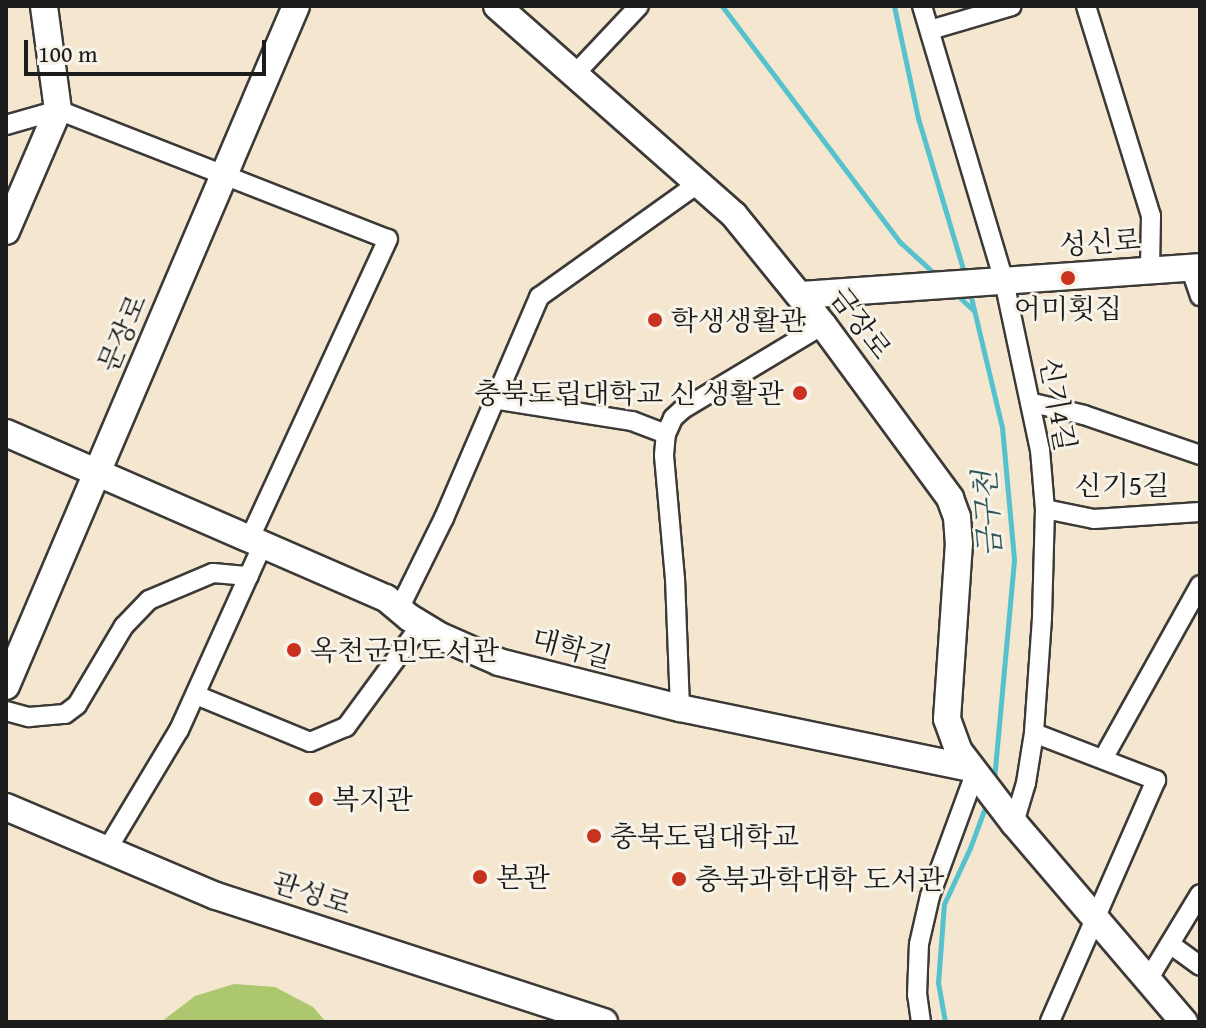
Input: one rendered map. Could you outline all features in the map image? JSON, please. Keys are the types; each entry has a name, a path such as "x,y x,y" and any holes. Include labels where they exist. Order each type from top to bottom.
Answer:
{"street":[{"path":"6,231 58,110 44,6"},
{"name":"문장로","path":"6,686 296,6"},
{"name":"금장로","path":"497,6 734,215 823,325 950,498 957,517 959,543 947,719 958,750 1012,820"},
{"path":"573,76 639,6"},
{"name":"신기4길","path":"922,6 1004,281 1033,403 1045,509 1034,733 1026,783 1012,820"},
{"path":"930,30 1012,6"},
{"path":"1086,6 1151,216 1150,270"},
{"path":"6,125 58,110 388,239 256,541 249,576 196,695 179,730 108,848"},
{"path":"399,609 444,518 539,297 699,183"},
{"path":"1195,267 1200,296"},
{"name":"성신로","path":"800,295 1195,267"},
{"path":"680,708 675,579 664,455 666,434 673,418 683,409 823,325"},
{"path":"493,399 632,421 666,434"},
{"name":"신기5길","path":"1033,403 1084,415 1200,455"},
{"name":"대학길","path":"6,433 386,598 421,625 499,662 680,708 973,771"},
{"name":"신기5길","path":"1045,509 1094,519 1200,512"},
{"path":"6,711 29,717 65,714 77,705 124,626 149,600 213,573 249,576"},
{"path":"1104,757 1200,585"},
{"path":"196,695 310,742 346,727 421,625"},
{"path":"1034,733 1104,757 1156,780 1050,1022"},
{"path":"921,1022 917,995 919,944 930,896 973,771"},
{"name":"관성로","path":"6,807 216,896 604,1022"},
{"path":"1012,820 1184,1022"},
{"path":"1149,978 1200,894"},
{"path":"1170,944 1200,966"}],"green space":[{"path":"234,984 275,987 313,1007 326,1022 161,1022 195,996"}],"waterway":[{"path":"722,6 900,242 938,277"},
{"name":"금구천","path":"894,6 918,118 965,276"},
{"name":"금구천","path":"970,293 1002,427 1014,560 994,781"},
{"path":"957,295 973,310"},
{"name":"금구천","path":"945,1022 938,983 944,904 987,802"}],"place":[{"name":"어미횟집","path":"1068,278"},
{"name":"학생생활관","path":"655,320"},
{"name":"충북도립대학교 신 생활관","path":"800,393"},
{"name":"옥천군민도서관","path":"294,650"},
{"name":"복지관","path":"316,799"},
{"name":"충북도립대학교","path":"594,836"},
{"name":"본관","path":"480,877"},
{"name":"충북과학대학 도서관","path":"679,879"}]}
